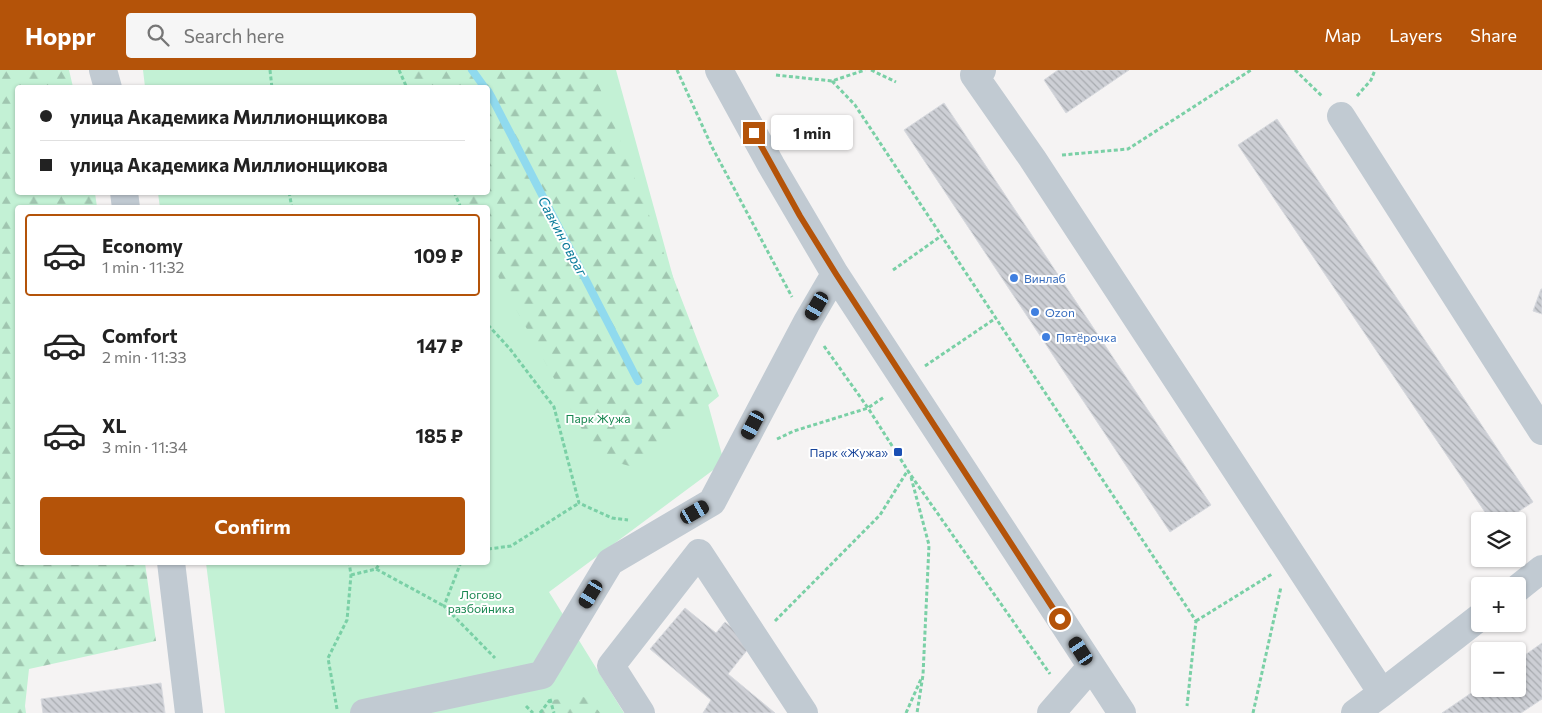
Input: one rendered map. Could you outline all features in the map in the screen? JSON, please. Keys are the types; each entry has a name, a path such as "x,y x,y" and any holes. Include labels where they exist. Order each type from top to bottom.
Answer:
{"street":[{"path":"103,70 107,85"},
{"path":"719,70 771,165 836,274 1122,713"},
{"path":"982,70 974,75 1032,158 1287,558 1382,693"},
{"path":"1341,116 1542,431"},
{"path":"364,713 542,675 610,562 712,502 808,322 836,274"},
{"path":"641,713 611,666 699,553 804,713"},
{"path":"172,565 189,713"},
{"path":"1526,582 1542,569"},
{"path":"1355,713 1471,625"},
{"path":"1058,705 1091,667"}],"path":[{"path":"270,70 272,85"},
{"path":"399,70 406,85"},
{"path":"677,70 712,147 789,292 868,408 1058,705"},
{"path":"776,75 832,81 866,70"},
{"path":"871,70 896,82"},
{"path":"1032,158 1128,149 1251,70"},
{"path":"1296,70 1341,116 1371,80 1375,70"},
{"path":"832,81 855,105 1196,620 1188,706"},
{"path":"893,270 941,236"},
{"path":"946,352 996,318"},
{"path":"490,327 510,349 554,407 579,503"},
{"path":"737,455 794,431 868,408"},
{"path":"756,640 880,516 909,472"},
{"path":"909,472 929,545 923,675 917,713"},
{"path":"579,503 612,518 629,520"},
{"path":"490,549 511,546 579,503"},
{"path":"1196,620 1287,558"},
{"path":"1254,713 1287,558"},
{"path":"337,713 328,658 347,620 351,575 349,565"},
{"path":"351,575 376,569 379,565"},
{"path":"444,606 460,565"},
{"path":"376,569 444,606 491,655 522,679"},
{"path":"906,713 923,675"},
{"path":"540,713 550,700 554,713"}],"green space":[{"path":"0,70 69,70 73,85 15,85 15,195 95,195 97,205 15,205 15,565 145,565 156,641 29,669 26,713 0,713"},
{"name":"Парк Жужа","path":"143,70 616,70 724,462 549,592 624,713 225,713 206,565 490,565 490,205 160,205 158,195 490,195 490,85 145,85"},
{"path":"408,70 593,70 719,396 633,467 597,457 499,278 490,257 490,205 467,205 463,195 490,195 490,85 415,85"},
{"path":"584,697 601,713 521,713 540,701"}],"building":[{"path":"1058,70 1129,70 1066,113 1044,80"},
{"path":"944,103 1211,505 1170,532 904,130"},
{"path":"1277,119 1533,502 1518,512 1485,512 1238,145"},
{"path":"1542,289 1542,314 1533,311"},
{"path":"685,608 716,633 725,622 752,644 728,674 775,713 703,713 711,700 650,649"},
{"path":"1542,643 1542,699 1521,713 1442,713 1471,693 1471,697 1526,697 1526,654"},
{"path":"161,683 165,713 43,713 41,699"}],"waterway":[{"name":"Савкин овраг","path":"472,70 483,85"},
{"name":"Савкин овраг","path":"490,95 638,381"}],"place":[{"name":"Винлаб","path":"1014,278"},
{"name":"Ozon","path":"1035,312"},
{"name":"Пятёрочка","path":"1046,337"},
{"name":"Парк «Жужа»","path":"898,452"}],"route":[{"path":"754,133 800,216 836,274 1060,619"}],"park label":[{"name":"Логово разбойника","path":"481,601"}]}
